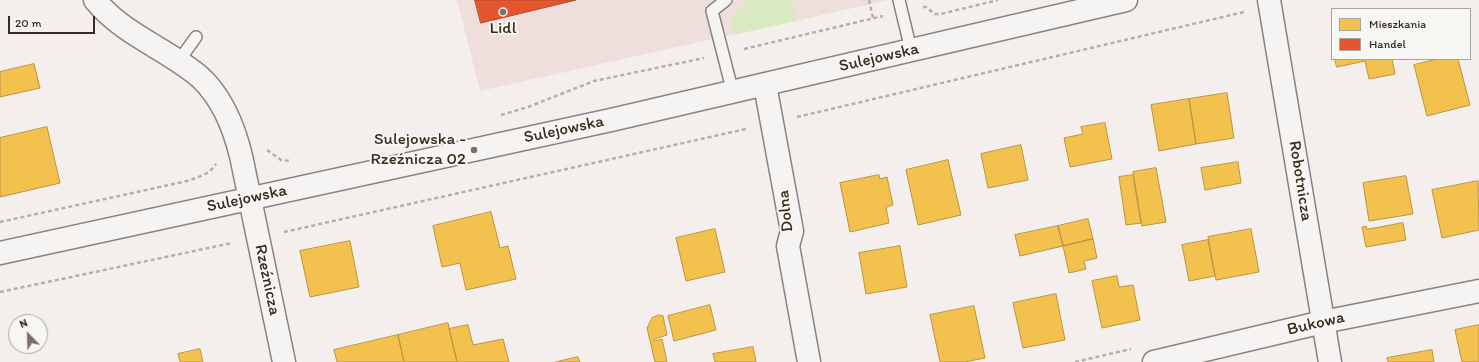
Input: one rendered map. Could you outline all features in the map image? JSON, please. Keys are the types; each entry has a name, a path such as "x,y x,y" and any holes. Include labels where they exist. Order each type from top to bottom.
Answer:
{"street":[{"name":"Rzeźnicza","path":"95,0 108,15 202,79 214,93 229,116 238,141 284,362"},
{"name":"Sulejowska","path":"0,253 733,93 1126,0"},
{"name":"Robotnicza","path":"1270,3 1330,362"},
{"name":"Dolna","path":"765,85 792,231 788,246 808,362"},
{"name":"Bukowa","path":"1154,362 1323,322 1479,291"}],"lane":[{"path":"726,0 712,11 733,93"},
{"path":"899,0 911,50"},
{"path":"178,62 196,37"}],"path":[{"path":"868,0 873,18"},
{"path":"500,115 528,107 594,81 926,6 935,14 941,14 998,0"},
{"path":"0,292 258,238 773,123 1270,3"},
{"path":"267,150 281,160 289,161 297,159"},
{"path":"0,222 187,181 203,176 212,170 218,161"},
{"path":"1076,362 1135,348"}],"shaded area":[{"path":"457,0 888,0 480,91"}],"green space":[{"path":"748,0 791,0 796,20 865,5 734,35 731,23 732,19 736,11"}],"building: Mieszkania":[{"path":"1335,60 1392,60 1395,74 1369,79 1365,61 1337,67"},
{"path":"1434,60 1458,60 1470,105 1427,116 1414,65"},
{"path":"34,64 40,88 0,97 0,72"},
{"path":"1227,93 1234,138 1196,144 1189,99"},
{"path":"1189,99 1196,144 1159,151 1151,105"},
{"path":"1105,123 1112,159 1070,167 1064,138 1083,134 1081,127"},
{"path":"47,127 60,183 0,197 0,138"},
{"path":"1021,145 1028,180 988,188 981,154"},
{"path":"948,160 961,215 918,225 906,170"},
{"path":"1238,162 1241,183 1205,190 1201,168"},
{"path":"1156,168 1166,222 1142,226 1133,172"},
{"path":"879,175 880,179 887,177 893,205 886,207 889,223 850,232 840,183"},
{"path":"1133,175 1141,223 1126,225 1119,177"},
{"path":"1406,176 1413,214 1369,221 1363,183"},
{"path":"1478,181 1479,230 1442,238 1432,190"},
{"path":"491,212 500,248 508,246 516,279 466,290 460,263 442,267 433,226"},
{"path":"1088,219 1093,239 1063,246 1058,226"},
{"path":"1403,223 1406,240 1366,247 1362,227 1366,226 1367,229"},
{"path":"1058,226 1063,246 1020,256 1015,235"},
{"path":"715,229 725,272 686,281 676,238"},
{"path":"1251,229 1259,272 1216,280 1208,237"},
{"path":"1093,239 1097,258 1084,261 1086,269 1069,273 1063,246"},
{"path":"1208,240 1215,276 1189,281 1182,245"},
{"path":"350,241 359,287 310,297 300,251"},
{"path":"900,246 907,287 866,294 859,253"},
{"path":"1117,276 1119,287 1133,285 1140,320 1102,328 1092,281"},
{"path":"1056,294 1065,340 1023,348 1013,303"},
{"path":"710,305 716,330 674,341 668,316"},
{"path":"974,306 985,358 965,362 940,362 930,315"},
{"path":"659,315 663,316 667,335 654,339 654,341 662,339 667,362 655,362 647,328 652,318"},
{"path":"448,323 457,362 404,362 398,335"},
{"path":"468,325 473,345 503,339 509,362 457,362 449,329"},
{"path":"1479,325 1479,362 1462,362 1455,330"},
{"path":"398,335 404,362 337,362 334,350"},
{"path":"753,347 756,362 715,362 713,354"},
{"path":"200,349 203,362 180,362 178,354"},
{"path":"1432,350 1434,362 1388,362 1387,358"},
{"path":"578,357 580,362 556,362"}],"building: Handel":[{"name":"Lidl","path":"475,0 576,0 481,23"}],"place":[{"name":"Lidl","path":"503,12"},
{"name":"Sulejowska - Rzeźnicza 02","path":"474,150"}]}
